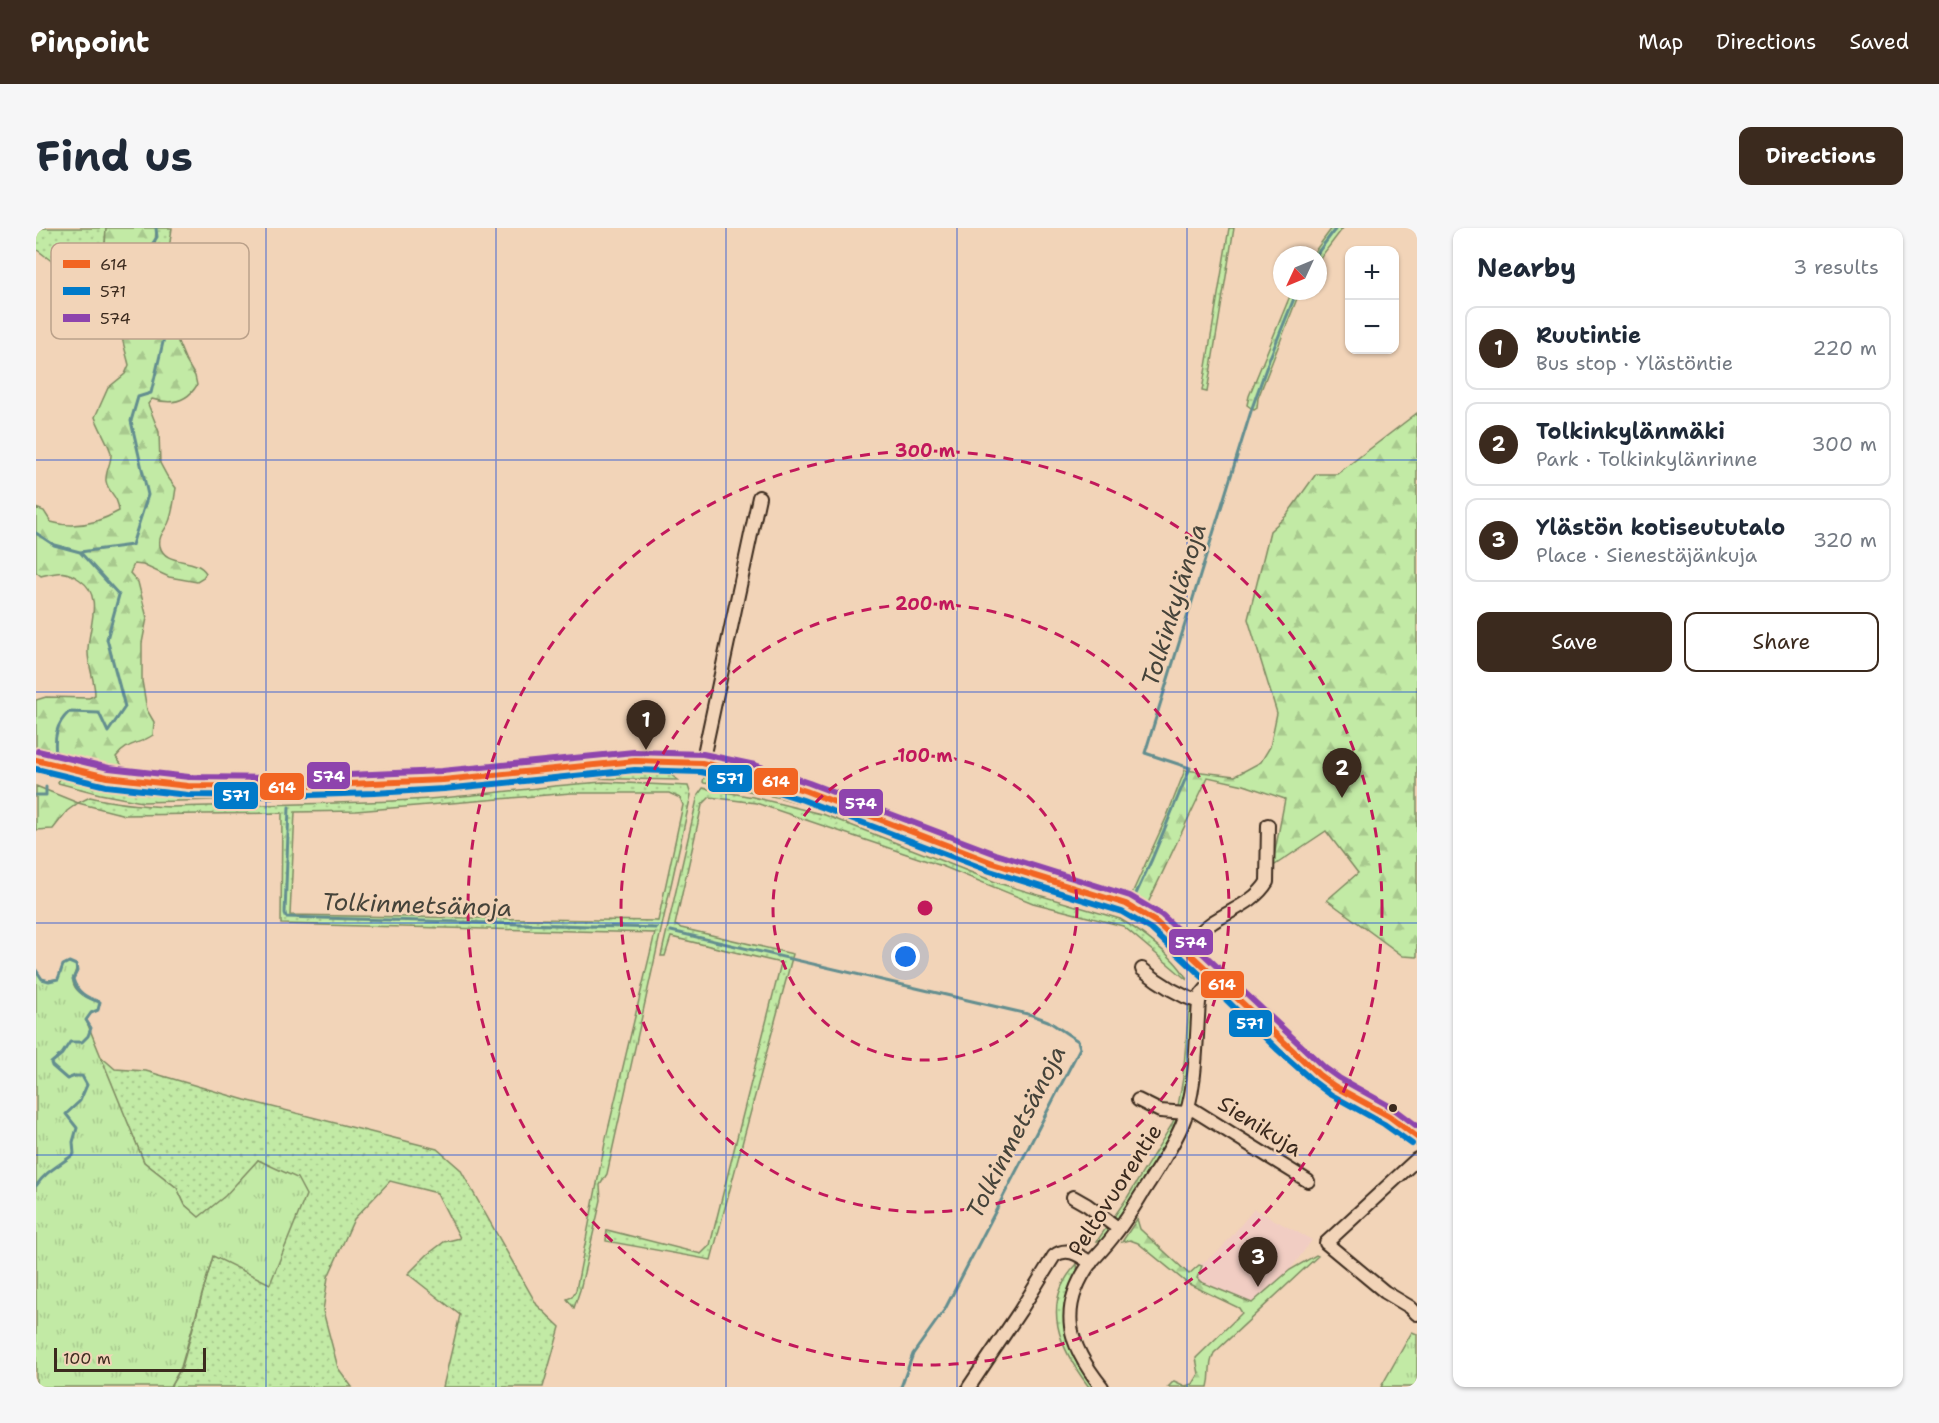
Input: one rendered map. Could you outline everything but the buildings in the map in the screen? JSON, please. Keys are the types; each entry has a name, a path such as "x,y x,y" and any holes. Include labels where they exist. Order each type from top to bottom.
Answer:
{"main road":[{"path":"36,760 107,777 188,786 279,787 373,784 443,780 635,761 702,763 752,774 806,791 993,863 1126,904 1156,922 1319,1075 1334,1086 1389,1116 1417,1137"}],"street":[{"path":"702,763 759,497"},
{"path":"1183,947 1213,922 1263,890 1267,882 1268,825"},
{"path":"1142,969 1158,982 1199,1002"},
{"name":"Peltovuorentie","path":"1101,1387 1082,1360 1071,1332 1075,1292 1091,1263 1119,1229 1174,1141 1188,1110 1199,1002 1201,995 1216,977"},
{"path":"1138,1100 1160,1111 1188,1110"},
{"name":"Sienikuja","path":"1188,1110 1308,1181"},
{"path":"1417,1159 1326,1243 1384,1292 1410,1307 1417,1314"},
{"path":"1073,1197 1119,1229"},
{"path":"969,1387 1054,1256 1060,1251 1068,1251 1091,1263"}],"shaded area":[{"path":"1254,1209 1312,1240 1290,1270 1252,1303 1201,1282 1197,1278 1201,1266 1199,1265 1219,1251"}],"green space":[{"path":"36,228 106,228 105,243 51,243 51,261 36,249"},
{"path":"106,228 156,228 155,243 105,243"},
{"path":"156,228 172,228 170,243 155,243"},
{"path":"1229,228 1234,228 1207,392 1202,391"},
{"path":"1332,228 1343,228 1327,249 1327,246 1319,246"},
{"path":"1288,300 1296,300 1258,398 1257,408 1254,410 1247,405"},
{"path":"122,339 178,339 186,361 195,376 197,385 193,391 178,401 166,402 152,399 148,404 159,432 160,463 176,488 171,516 161,537 160,546 168,557 195,565 206,573 197,582 169,577 143,565 134,564 130,573 138,582 147,618 142,643 142,681 147,710 154,722 153,735 129,746 116,757 124,768 79,763 36,752 36,700 46,697 89,698 95,695 88,655 93,612 92,594 80,580 70,574 57,573 41,576 36,572 36,508 44,511 51,522 68,525 94,522 119,511 117,501 106,481 111,453 95,417 108,388 125,374 129,365"},
{"path":"1417,413 1417,957 1403,956 1327,900 1358,873 1326,831 1272,867 1285,799 1244,785 1208,777 1148,903 1130,898 1185,770 1235,776 1261,762 1270,747 1277,713 1248,619 1270,531 1286,516 1316,474 1337,474"},
{"path":"651,768 668,773 678,780 576,778 413,795 142,802 58,783 61,773 277,793 413,790"},
{"path":"710,772 734,782 734,787 704,783 705,773"},
{"path":"583,783 688,786 691,795 607,1174 600,1185 601,1200 574,1308 567,1299 572,1297 576,1290 606,1138 655,933 281,924 282,813 125,815 78,803 90,797 130,804 172,807 374,802 461,796","holes":["571,793 669,793 680,798 683,805 658,921 290,915 295,812 356,811"]},
{"path":"740,784 781,789 993,870 1127,913 1155,931 1185,960 1180,961 1145,927 1116,913 989,874 836,813 739,789"},
{"path":"36,786 78,803 67,811 53,829 36,830"},
{"path":"703,788 753,797 825,815 998,883 1120,919 1167,955 1183,972 1187,980 1123,926 1033,903 942,866 756,803 710,797 702,805 675,925 793,954 711,1260 606,1241 607,1230 701,1254 710,1245 781,963 671,937 665,956 661,956 698,795"},
{"path":"69,962 76,965 73,980 76,988 83,995 100,1002 98,1010 91,1013 86,1020 144,1162 177,1188 185,1205 199,1217 225,1196 258,1160 297,1178 306,1195 270,1284 213,1256 181,1367 170,1387 36,1387 36,970 42,979 58,979 63,965"},
{"path":"1190,994 1192,1021 1189,1072 1179,1118 1150,1171 1117,1223 1102,1241 1097,1241 1127,1198 1171,1126 1177,1112 1183,1078"},
{"path":"99,1055 115,1069 146,1071 245,1100 437,1149 460,1169 537,1305 560,1327 543,1387 443,1387 460,1315 408,1274 444,1242 460,1238 437,1193 390,1181 354,1219 328,1277 323,1311 338,1368 352,1387 170,1387 182,1367 213,1256 271,1167 258,1160 209,1227 185,1205 177,1188 144,1162"},
{"path":"1137,1219 1140,1229 1189,1274 1199,1265 1202,1266 1197,1278 1201,1282 1252,1303 1290,1270 1318,1256 1214,1353 1208,1387 1168,1387 1174,1381 1185,1386 1193,1384 1199,1374 1196,1358 1242,1313 1239,1308 1187,1283 1138,1243 1130,1240 1122,1242"},
{"path":"1077,1264 1078,1274 1066,1330 1073,1355 1095,1387 1089,1387 1079,1372 1062,1342 1058,1326 1056,1310 1059,1295 1065,1279"},
{"path":"1412,1332 1417,1334 1417,1387 1381,1387"}],"waterway":[{"path":"153,243 157,237 156,228"},
{"name":"Tolkinkylänoja","path":"1323,246 1336,228"},
{"name":"Tolkinkylänoja","path":"1135,896 1190,768 1145,753 1252,408 1293,300"},
{"path":"56,755 57,731 61,721 69,712 99,713 108,732 125,707 107,639 119,595 80,552 132,545 148,495 131,421 138,397 151,393 164,339"},
{"path":"36,533 54,545 80,552"},
{"path":"36,795 46,795 46,787"},
{"name":"Tolkinmetsänoja","path":"289,807 286,917 657,928"},
{"name":"Tolkinmetsänoja","path":"671,931 1032,1015 1048,1021 1078,1041 1080,1048 945,1309 913,1354 901,1387"},
{"path":"36,970 42,979 49,981 58,979 63,965 69,962 76,965 77,971 73,979 77,988 87,997 100,1002 98,1010 91,1013 86,1020 91,1028 88,1036 82,1042 70,1042 62,1054 51,1063 67,1079 82,1076 87,1085 80,1101 66,1114 77,1128 73,1142 74,1154 49,1172 36,1186"}],"transit line":[{"name":"574","path":"38,751 109,768 189,777 279,778 442,771 634,752 703,754 755,765 809,783 996,854 1130,896 1162,915 1325,1068 1393,1108 1417,1126"},
{"name":"614","path":"36,760 107,777 188,786 279,787 443,780 635,761 702,763 752,774 806,791 993,863 1126,904 1156,922 1319,1075 1334,1086 1389,1116 1417,1137"},
{"name":"571","path":"36,769 106,786 188,795 279,796 374,793 444,789 635,770 701,772 750,783 803,800 990,871 1122,912 1151,929 1314,1082 1330,1094 1384,1124 1412,1144"}],"place":[{"name":"Ruutintie","path":"646,750"},
{"name":"Tolkinkylänmäki","path":"1342,798"},
{"name":"Ylästön kotiseututalo","path":"1258,1287"}]}
